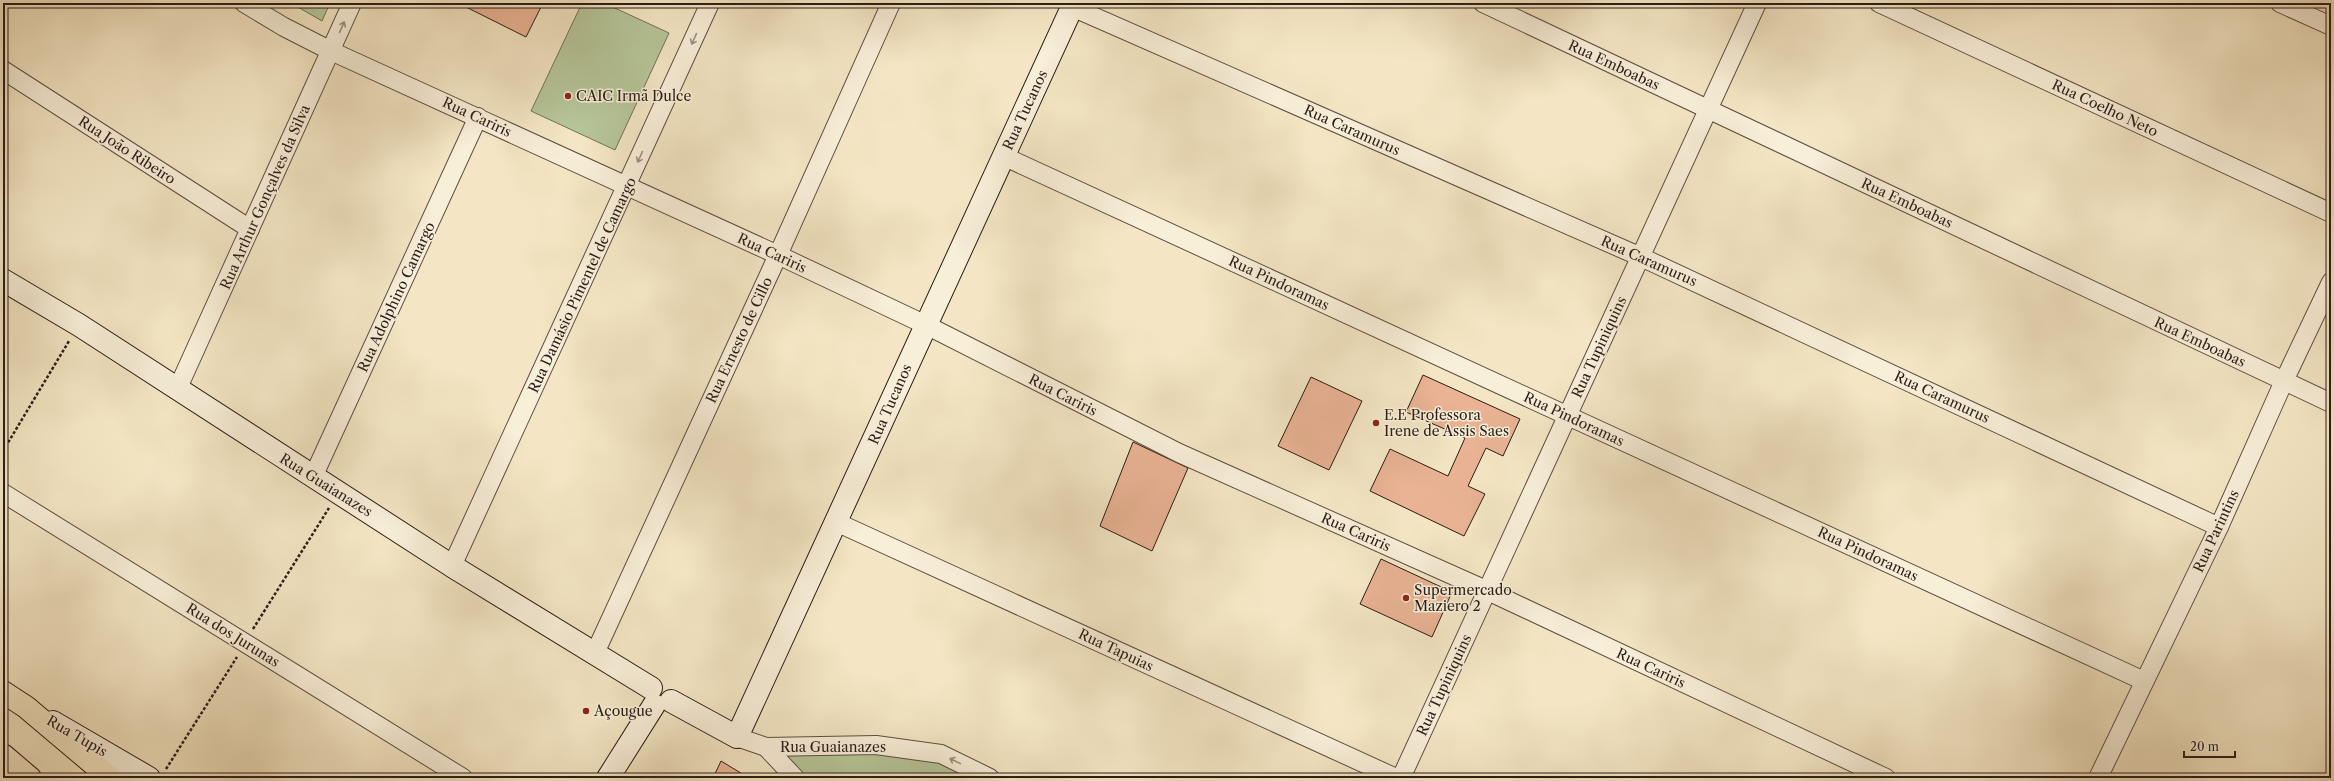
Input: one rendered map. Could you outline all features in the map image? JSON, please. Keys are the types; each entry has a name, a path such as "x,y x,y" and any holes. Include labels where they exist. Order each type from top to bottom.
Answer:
{"main road":[{"path":"3,692 26,707 110,778"},
{"path":"3,755 30,778"}],"street":[{"name":"Rua Cariris","path":"244,3 284,27 331,51 778,255 926,325 1179,453 1488,591 1886,778"},
{"name":"Rua Arthur Gonçalves da Silva","path":"177,390 352,3"},
{"name":"Rua Damásio Pimentel de Camargo","path":"452,566 710,3"},
{"name":"Rua Ernesto de Cillo","path":"594,653 778,255 891,3"},
{"name":"Rua Emboabas","path":"1483,3 2331,403"},
{"name":"Rua Tupiniquins","path":"1401,778 1757,3"},
{"name":"Rua Coelho Neto","path":"1879,3 2331,213"},
{"path":"2280,3 2331,26"},
{"name":"Rua Tucanos","path":"737,737 1073,5"},
{"name":"Rua Caramurus","path":"1073,5 1641,257 2219,527"},
{"name":"Rua João Ribeiro","path":"3,70 250,229"},
{"name":"Rua Adolphino Camargo","path":"313,477 478,117"},
{"name":"Rua Pindoramas","path":"1004,156 2144,681"},
{"name":"Rua Guaianazes","path":"3,280 79,325 177,390 339,492 452,566 594,653 659,698"},
{"name":"Rua Parintins","path":"2098,778 2219,527 2284,381 2331,282"},
{"name":"Rua dos Jurunas","path":"3,493 463,778"},
{"name":"Rua Tapuias","path":"836,522 1396,778"},
{"path":"608,778 659,698 737,737"},
{"name":"Rua Tupis","path":"26,707 157,775"},
{"name":"Rua Guaianazes","path":"737,737 766,747 876,745 941,754 990,778"},
{"name":"Rua Guaianazes","path":"766,747 796,778"}],"path":[{"path":"3,451 79,325"},
{"path":"157,775 245,642 339,492"}],"green space":[{"path":"291,3 330,3 322,21"},
{"path":"582,3 604,3 669,33 615,150 531,111"},
{"path":"766,747 941,754 990,778 795,778"}],"building":[{"path":"458,3 543,3 526,37"},
{"path":"1423,375 1520,419 1503,456 1486,448 1468,486 1485,494 1464,536 1370,491 1390,449 1448,476 1465,438 1406,412"},
{"path":"1311,377 1362,401 1329,470 1278,446"},
{"path":"1133,442 1188,468 1152,551 1100,526"},
{"name":"Supermercado Maziero 2","path":"1381,559 1452,592 1432,637 1360,604"},
{"path":"721,761 749,778 713,778"}],"place":[{"name":"CAIC Irmã Dulce","path":"568,96"},
{"name":"E.E Professora Irene de Assis Saes","path":"1376,423"},
{"name":"Supermercado Maziero 2","path":"1406,598"},
{"name":"Açougue","path":"586,711"}]}
